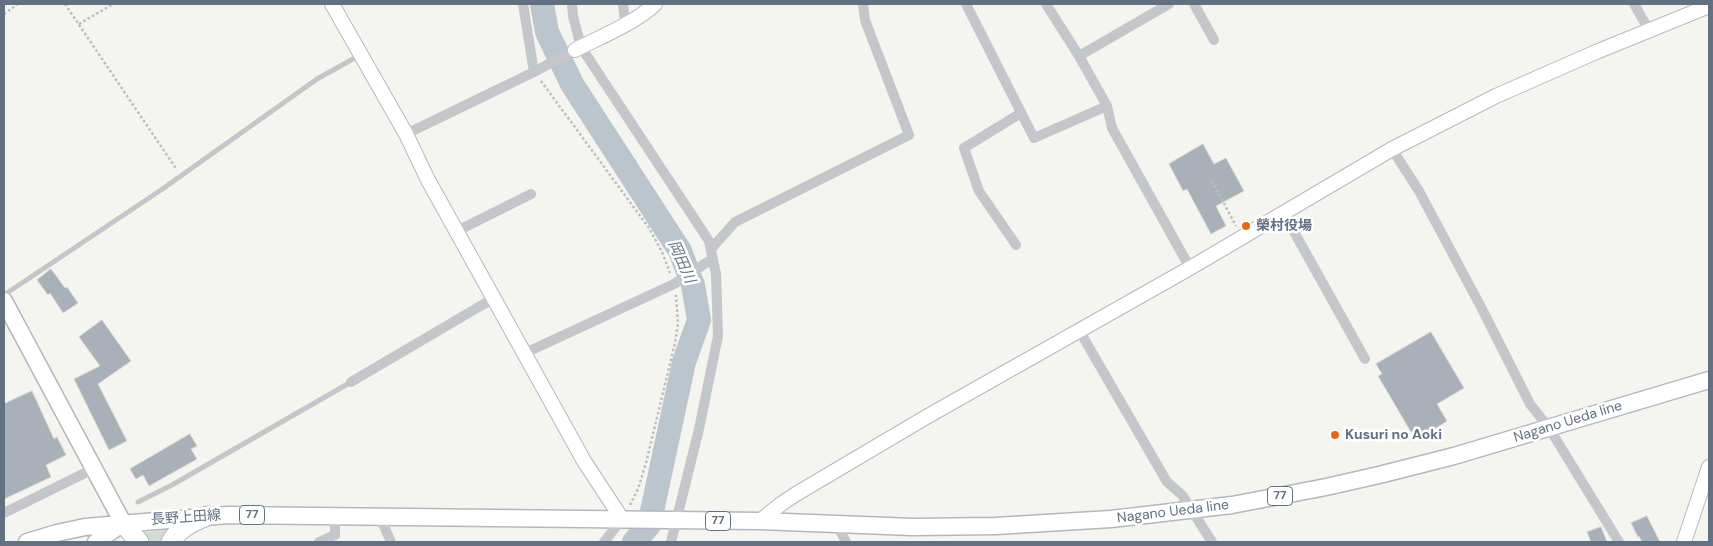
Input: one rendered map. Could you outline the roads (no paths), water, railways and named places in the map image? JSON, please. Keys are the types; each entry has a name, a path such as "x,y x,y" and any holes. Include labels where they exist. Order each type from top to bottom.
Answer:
{"highway":[{"path":"171,542 176,533 184,527 207,516"},
{"path":"122,542 124,523"},
{"path":"124,523 139,542"}],"main road":[{"path":"4,301 124,523"},
{"name":"Nagano Ueda line","path":"622,519 760,521 837,525 996,526 1111,519 1232,505 1342,484 1454,456 1709,380"},
{"name":"長野上田線","path":"124,523 228,515 622,519"},
{"name":"77","path":"27,542 84,527 124,523"},
{"name":"77","path":"96,542 124,523"}],"street":[{"path":"332,4 406,134 428,180 523,354 584,461 622,519 604,542"},
{"path":"523,4 534,72"},
{"path":"572,4 578,48 709,241 716,274 718,336 699,428 671,542"},
{"path":"623,4 625,24"},
{"path":"406,134 534,72 625,24 655,4"},
{"path":"523,354 674,284 711,254 735,222 909,135 865,20 863,4"},
{"path":"966,4 1034,138 1107,106"},
{"path":"1046,4 1079,56 1107,106 1112,128 1190,268"},
{"path":"1079,56 1169,4"},
{"path":"1194,4 1214,40"},
{"path":"1634,4 1649,30"},
{"path":"760,521 796,494 1190,268 1392,149 1496,96 1709,6"},
{"path":"1016,246 979,191 964,148 1022,113"},
{"path":"1392,149 1423,200 1530,404 1549,428 1619,542"},
{"path":"457,232 531,194"},
{"path":"1283,212 1365,359"},
{"path":"350,382 494,298"},
{"path":"1079,330 1167,482 1182,495 1212,542"},
{"path":"1684,542 1709,467"},
{"path":"4,513 95,468"},
{"path":"319,542 335,535 335,516"},
{"path":"380,517 391,542"},
{"path":"837,525 846,542"}],"lane":[{"path":"4,295 317,79 361,54"},
{"path":"138,502 180,480 350,382"}],"waterway":[{"name":"岡田川","path":"542,4 547,32 572,84 680,251 693,285 699,320 684,362 649,525 634,542"}],"place":[{"name":"榮村役場","path":"1246,226"},
{"name":"Kusuri no Aoki","path":"1335,435"}]}
